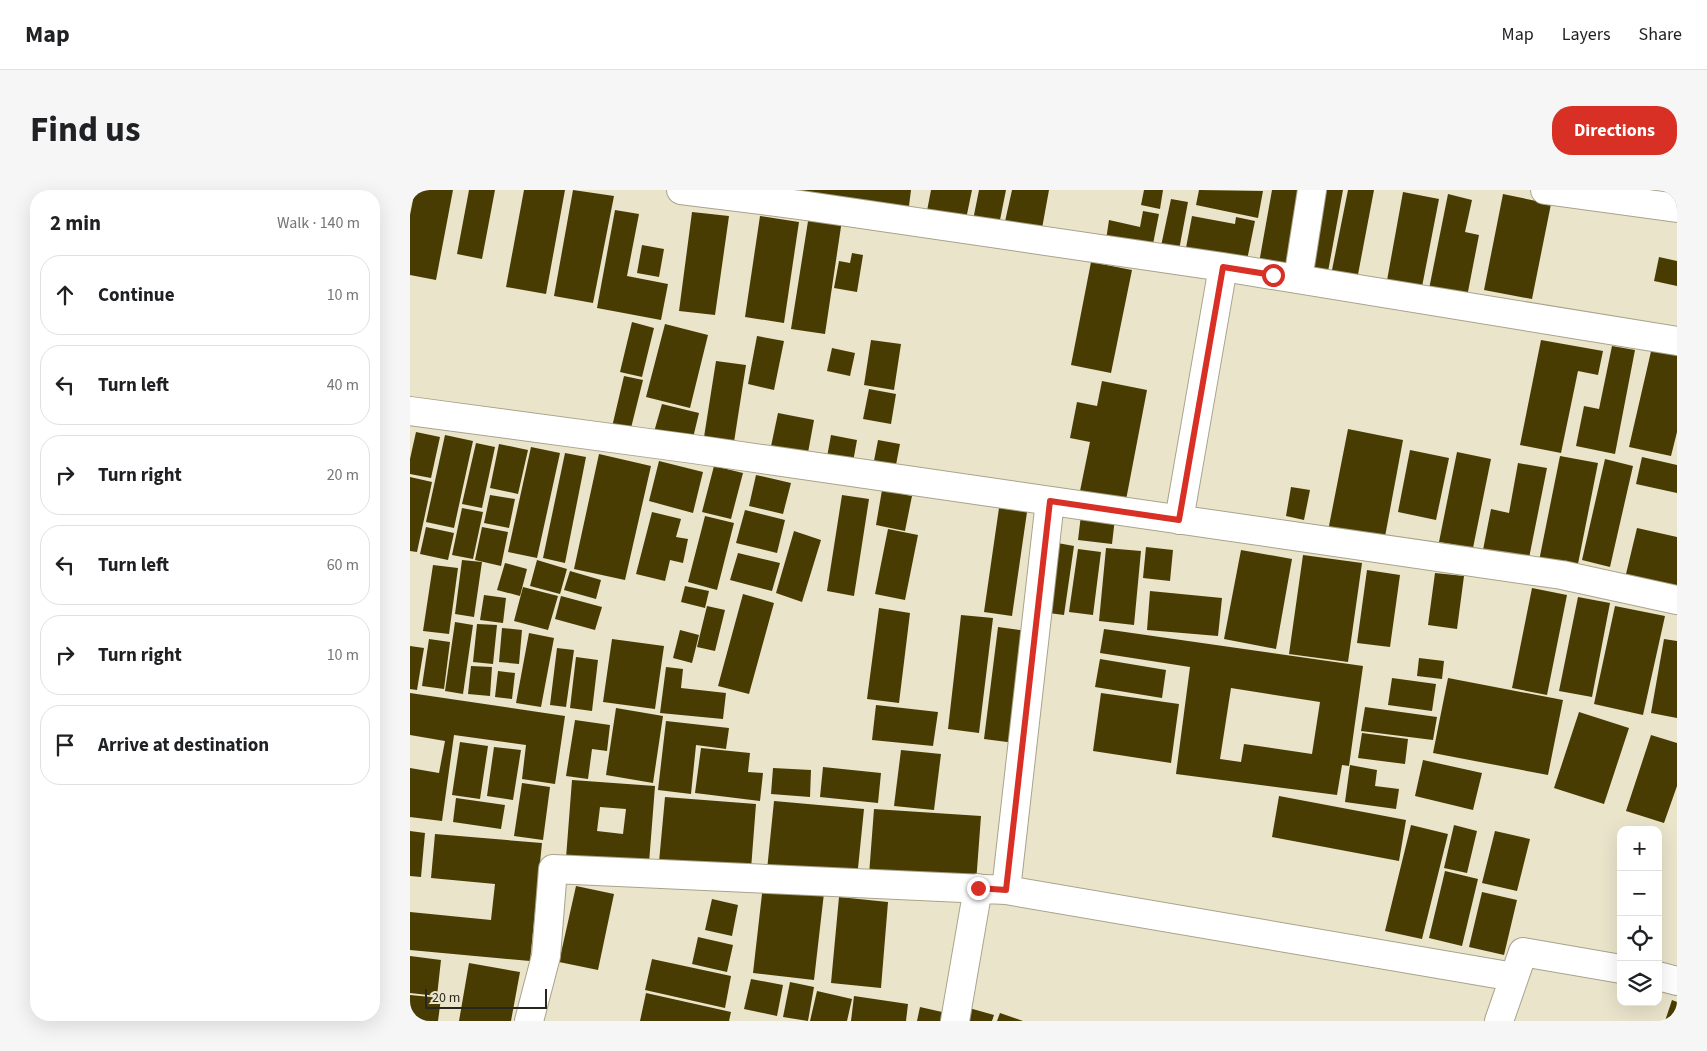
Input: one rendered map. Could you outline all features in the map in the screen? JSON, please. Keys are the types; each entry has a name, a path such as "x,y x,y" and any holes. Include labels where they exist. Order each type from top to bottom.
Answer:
{"street":[{"path":"681,190 810,206 1223,267 1677,341"},
{"path":"1298,279 1312,190"},
{"path":"1545,190 1677,208"},
{"path":"1179,520 1223,267"},
{"path":"410,411 1562,575 1677,600"},
{"path":"1006,890 1050,501"},
{"path":"529,1021 546,956 553,869 1006,890 1514,976"},
{"path":"955,1021 978,888"},
{"path":"1499,1021 1523,952 1617,968"},
{"path":"1662,977 1677,981"}],"building":[{"path":"415,190 453,190 436,280 410,275 410,215"},
{"path":"469,190 495,190 482,259 457,254"},
{"path":"524,190 565,190 546,294 506,287"},
{"path":"573,190 614,196 593,303 554,296"},
{"path":"754,190 911,190 908,214"},
{"path":"931,190 972,190 965,224 926,216"},
{"path":"979,190 1006,190 999,225 973,220"},
{"path":"1012,190 1049,190 1041,234 1004,226"},
{"path":"1144,190 1163,190 1160,209 1141,205"},
{"path":"1199,190 1263,191 1258,218 1196,205"},
{"path":"1272,190 1304,190 1290,267 1259,263"},
{"path":"1319,190 1343,190 1327,277 1304,272"},
{"path":"1348,190 1374,190 1356,285 1330,280"},
{"path":"1403,192 1439,199 1421,292 1386,286"},
{"path":"1448,194 1472,200 1465,232 1479,235 1466,302 1428,294"},
{"path":"1503,194 1551,204 1532,299 1484,290"},
{"path":"1171,199 1188,202 1179,250 1161,246"},
{"path":"615,210 639,214 627,276 668,284 661,320 597,308"},
{"path":"1143,211 1159,214 1152,249 1106,240 1109,220 1140,227"},
{"path":"692,212 729,216 715,315 679,311"},
{"path":"809,215 842,220 825,334 791,329"},
{"path":"760,216 799,222 784,323 745,317"},
{"path":"1192,216 1235,224 1236,217 1255,221 1246,265 1185,253"},
{"path":"642,245 664,249 659,277 637,273"},
{"path":"852,253 863,255 857,292 834,288 839,261 850,263"},
{"path":"1659,257 1677,261 1677,286 1654,281"},
{"path":"1091,262 1132,270 1111,373 1071,365"},
{"path":"632,322 654,328 642,377 620,372"},
{"path":"665,324 708,335 690,408 646,397"},
{"path":"1655,334 1677,339 1677,432 1671,456 1629,447"},
{"path":"757,336 784,341 774,390 748,384"},
{"path":"871,340 901,344 894,390 864,385"},
{"path":"1541,340 1603,351 1598,375 1578,371 1561,453 1520,445"},
{"path":"1612,346 1635,350 1615,454 1576,446 1584,406 1599,409"},
{"path":"832,348 855,353 850,376 827,371"},
{"path":"716,361 746,365 734,442 704,437"},
{"path":"624,376 643,380 630,432 612,427"},
{"path":"1102,381 1147,390 1126,500 1080,491 1090,442 1070,438 1077,402 1097,406"},
{"path":"869,389 896,394 891,424 863,419"},
{"path":"662,404 699,413 692,442 654,432"},
{"path":"778,413 814,420 807,458 770,451"},
{"path":"1348,429 1403,440 1384,542 1328,531"},
{"path":"416,432 440,437 431,478 410,474 410,459"},
{"path":"445,435 473,441 454,528 426,522"},
{"path":"831,435 857,440 853,462 827,457"},
{"path":"878,440 900,444 895,470 873,466"},
{"path":"476,443 495,447 482,508 462,504"},
{"path":"499,444 528,450 518,494 490,488"},
{"path":"531,447 560,453 537,558 508,552"},
{"path":"1410,450 1449,458 1436,520 1398,512"},
{"path":"1457,452 1491,459 1473,548 1439,542"},
{"path":"565,453 586,457 565,563 543,558"},
{"path":"599,454 651,466 625,580 574,569"},
{"path":"1560,456 1598,463 1577,569 1539,561"},
{"path":"1642,457 1677,465 1677,493 1636,484"},
{"path":"1605,459 1633,466 1610,567 1582,560"},
{"path":"659,461 703,472 693,513 649,501"},
{"path":"1518,463 1547,468 1528,563 1482,555 1491,509 1509,513"},
{"path":"714,466 743,473 731,519 702,512"},
{"path":"756,475 791,483 783,514 749,506"},
{"path":"410,477 432,482 417,552 410,551"},
{"path":"1291,487 1310,490 1304,520 1286,516"},
{"path":"882,490 912,496 905,531 876,525"},
{"path":"490,495 515,499 509,528 484,523"},
{"path":"842,495 869,499 854,596 827,591"},
{"path":"462,508 483,512 473,559 452,555"},
{"path":"999,508 1027,512 1012,616 984,612"},
{"path":"745,510 785,520 777,553 736,543"},
{"path":"652,512 681,519 676,537 688,539 683,563 670,560 665,581 636,574"},
{"path":"1081,515 1115,518 1112,544 1078,540"},
{"path":"705,516 734,523 717,590 688,582"},
{"path":"426,527 454,533 448,560 420,554"},
{"path":"482,527 508,532 501,566 475,560"},
{"path":"1637,528 1677,537 1677,586 1626,574"},
{"path":"888,529 918,535 905,600 875,594"},
{"path":"794,531 821,540 802,602 776,593"},
{"path":"1052,542 1074,546 1064,615 1041,612"},
{"path":"1146,547 1173,550 1170,581 1143,578"},
{"path":"1106,548 1141,551 1134,625 1099,621"},
{"path":"1078,549 1101,552 1093,615 1069,612"},
{"path":"1241,550 1292,559 1276,649 1224,639"},
{"path":"738,553 780,563 772,591 730,580"},
{"path":"1303,555 1362,563 1348,662 1289,654"},
{"path":"462,560 482,562 474,617 455,614"},
{"path":"537,560 567,569 560,594 530,586"},
{"path":"505,563 527,569 520,596 497,590"},
{"path":"433,565 458,568 449,634 423,631"},
{"path":"1367,570 1400,575 1390,647 1357,643"},
{"path":"570,571 601,580 596,599 564,590"},
{"path":"1435,573 1464,576 1457,629 1428,625"},
{"path":"685,586 709,591 705,608 681,602"},
{"path":"523,587 558,596 548,630 514,621"},
{"path":"1532,588 1567,595 1547,695 1512,688"},
{"path":"1150,591 1222,598 1218,636 1147,630"},
{"path":"743,594 774,603 749,694 718,686"},
{"path":"484,595 506,598 503,623 480,620"},
{"path":"561,596 602,607 595,630 555,619"},
{"path":"1578,597 1610,603 1592,697 1559,691"},
{"path":"707,606 725,610 715,651 697,647"},
{"path":"1615,606 1665,616 1643,715 1594,704"},
{"path":"879,608 910,613 899,703 867,699"},
{"path":"961,615 993,618 979,733 948,729"},
{"path":"455,622 473,625 463,694 445,691"},
{"path":"477,624 497,625 493,664 473,662"},
{"path":"998,627 1028,631 1015,743 984,739"},
{"path":"502,628 522,630 519,664 499,662"},
{"path":"1104,629 1363,666 1349,766 1342,765 1337,795 1176,774 1190,667 1100,653","holes":["1231,688 1320,702 1312,754 1244,744 1241,762 1220,759"]},
{"path":"680,630 699,635 692,663 673,658"},
{"path":"529,633 554,638 541,707 516,703"},
{"path":"429,639 450,642 444,689 422,686"},
{"path":"612,639 664,646 655,709 603,702"},
{"path":"1664,639 1677,641 1677,718 1651,713"},
{"path":"410,646 424,648 417,690 410,689"},
{"path":"557,648 574,650 566,707 550,705"},
{"path":"576,657 598,660 592,711 570,708"},
{"path":"1419,658 1444,661 1442,679 1417,676"},
{"path":"1100,659 1166,670 1162,698 1095,687"},
{"path":"471,666 492,667 490,696 468,694"},
{"path":"666,667 683,669 681,688 726,693 723,719 660,713"},
{"path":"498,671 515,673 512,699 495,697"},
{"path":"1392,678 1436,684 1432,711 1388,705"},
{"path":"1448,678 1563,700 1548,775 1433,753"},
{"path":"410,693 565,716 555,784 522,779 526,745 454,735 442,821 410,817 410,768 439,773 445,741 410,735"},
{"path":"1101,693 1179,704 1171,763 1093,751"},
{"path":"876,705 938,712 933,746 872,740"},
{"path":"1365,707 1437,717 1433,740 1361,731"},
{"path":"616,708 663,716 653,783 606,775"},
{"path":"1579,712 1629,728 1604,804 1554,788"},
{"path":"575,720 610,725 607,751 592,749 588,779 566,776"},
{"path":"666,721 729,728 726,749 696,745 691,794 658,790"},
{"path":"1362,733 1408,739 1405,764 1358,758"},
{"path":"1651,735 1677,743 1677,786 1664,823 1626,811"},
{"path":"460,742 488,746 480,799 452,795"},
{"path":"494,747 521,750 513,800 487,796"},
{"path":"701,748 750,753 748,772 763,773 760,801 695,793"},
{"path":"901,750 941,754 934,810 894,806"},
{"path":"1423,760 1482,773 1473,810 1415,796"},
{"path":"1350,765 1377,770 1375,786 1399,789 1396,809 1345,802"},
{"path":"823,767 881,773 878,803 820,797"},
{"path":"773,768 811,770 810,797 771,794"},
{"path":"572,780 655,786 649,863 566,858","holes":["600,807 626,809 623,834 597,831"]},
{"path":"522,783 550,787 543,840 514,836"},
{"path":"1279,796 1406,820 1399,861 1272,837"},
{"path":"665,797 756,804 751,869 659,862"},
{"path":"456,798 505,805 501,829 453,822"},
{"path":"774,801 864,809 857,878 767,870"},
{"path":"874,809 981,816 976,883 869,875"},
{"path":"1411,825 1448,834 1422,939 1385,931"},
{"path":"1454,825 1477,831 1467,873 1444,868"},
{"path":"410,831 425,833 421,877 410,876"},
{"path":"1495,831 1530,839 1517,891 1482,883"},
{"path":"435,834 542,843 530,961 410,950 410,912 491,920 495,884 431,878"},
{"path":"1445,871 1478,879 1462,946 1429,938"},
{"path":"763,885 824,893 814,980 753,973"},
{"path":"576,886 614,894 598,970 559,962"},
{"path":"1482,892 1517,900 1504,955 1469,947"},
{"path":"839,897 888,902 881,988 831,983"},
{"path":"712,899 738,905 732,936 705,930"},
{"path":"698,937 733,945 727,972 692,964"},
{"path":"410,956 441,960 437,996 410,993"},
{"path":"652,959 731,976 725,1008 645,990"},
{"path":"469,963 520,972 511,1021 459,1021"},
{"path":"751,979 783,985 777,1016 744,1009"},
{"path":"790,982 814,987 808,1021 783,1017"},
{"path":"817,991 852,999 847,1021 810,1021"},
{"path":"646,993 731,1012 729,1021 640,1021"},
{"path":"410,995 441,998 438,1021 410,1021"},
{"path":"854,996 908,1004 906,1021 851,1021"},
{"path":"1672,1000 1677,1002 1677,1021 1665,1021"},
{"path":"920,1007 951,1014 949,1021 917,1021"},
{"path":"969,1008 994,1015 992,1021 965,1021"},
{"path":"1000,1013 1023,1021 997,1021"}],"route":[{"path":"978,888 1006,890 1050,501 1179,520 1223,267 1273,275"}]}
